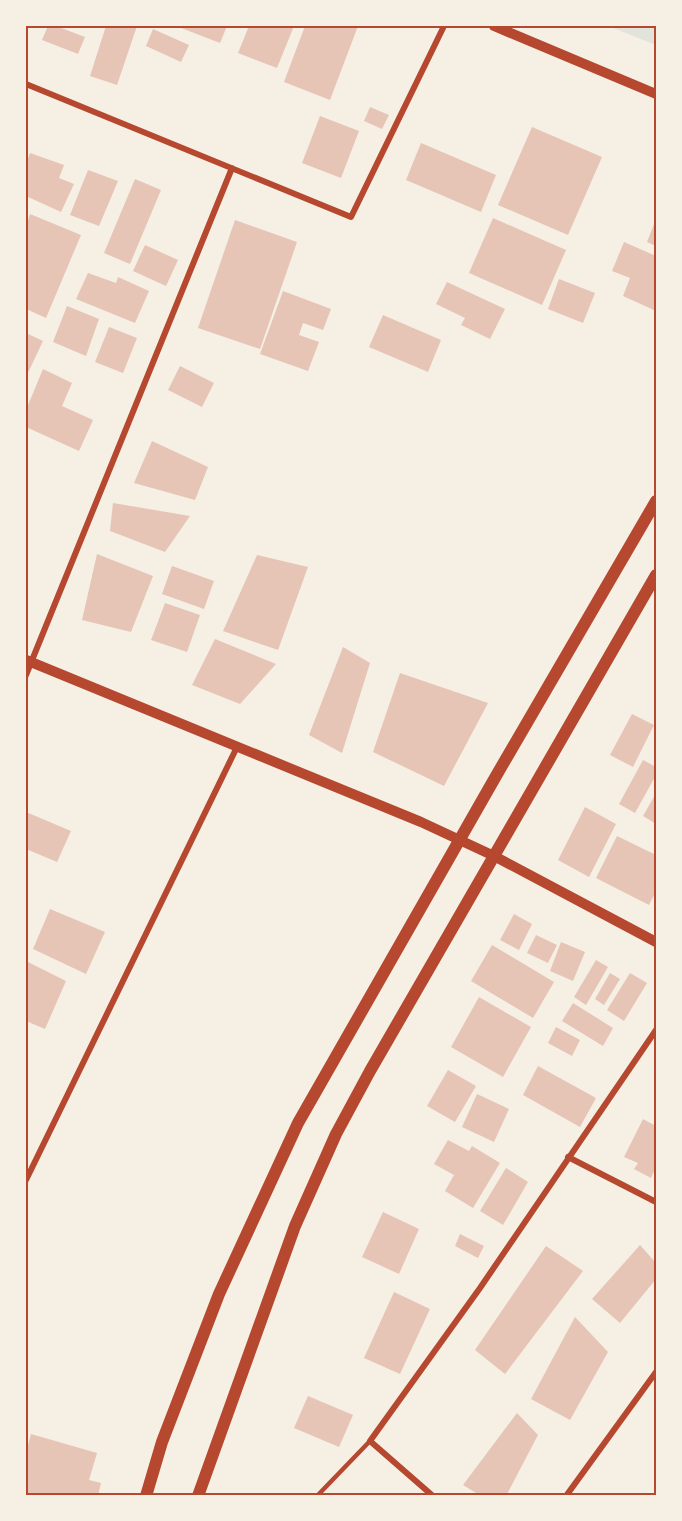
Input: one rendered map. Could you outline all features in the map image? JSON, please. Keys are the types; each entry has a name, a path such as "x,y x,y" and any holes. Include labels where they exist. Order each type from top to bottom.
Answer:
{"main road":[{"path":"146,1496 162,1442 219,1294 298,1123 657,501"},
{"path":"198,1496 295,1226 336,1134 657,575"}],"street":[{"path":"26,86 351,217 444,26"},
{"path":"494,26 657,94"},
{"path":"26,675 28,661 232,168"},
{"path":"28,661 421,822 494,856 657,942"},
{"path":"26,1180 237,747"},
{"path":"433,1496 370,1441 480,1288 657,1030"},
{"path":"568,1157 657,1202"},
{"path":"566,1496 657,1372"}],"lane":[{"path":"317,1496 370,1441"}],"shaded area":[{"path":"608,26 656,26 656,45"}],"building":[{"path":"48,26 56,26 85,37 78,54 42,40"},
{"path":"106,26 137,26 117,85 90,76"},
{"path":"176,26 227,26 220,43"},
{"path":"249,26 294,26 277,68 238,53"},
{"path":"305,26 358,26 330,100 284,82"},
{"path":"153,29 189,45 181,62 146,46"},
{"path":"370,107 389,115 382,129 364,121"},
{"path":"320,116 359,131 341,178 302,163"},
{"path":"532,127 602,157 568,235 498,205"},
{"path":"421,143 496,175 481,212 406,180"},
{"path":"30,153 64,165 59,178 74,184 61,212 26,196 26,164"},
{"path":"88,170 118,181 99,226 70,215"},
{"path":"135,179 161,190 130,264 104,253"},
{"path":"30,214 81,235 46,318 26,309 26,227"},
{"path":"493,218 566,250 542,305 469,273"},
{"path":"656,219 656,246 647,242"},
{"path":"235,220 297,242 260,349 198,328"},
{"path":"624,242 656,256 656,311 623,296 630,278 612,271"},
{"path":"145,245 178,260 166,286 133,271"},
{"path":"88,273 116,283 118,277 149,291 135,323 76,299"},
{"path":"559,279 595,293 583,323 548,309"},
{"path":"447,282 505,309 490,339 461,325 465,318 436,304"},
{"path":"283,291 331,309 323,330 303,323 299,335 319,342 308,371 260,354"},
{"path":"67,306 99,319 86,356 53,342"},
{"path":"383,315 441,340 428,372 369,347"},
{"path":"109,327 137,338 123,373 95,362"},
{"path":"26,333 43,341 26,377"},
{"path":"180,366 214,383 202,407 168,390"},
{"path":"43,369 72,383 62,406 93,420 79,451 26,427 26,410"},
{"path":"152,441 208,467 195,500 134,483"},
{"path":"113,503 190,516 165,552 110,531"},
{"path":"97,554 153,576 131,632 82,620"},
{"path":"257,555 308,567 278,650 223,631"},
{"path":"172,566 214,581 204,609 162,594"},
{"path":"165,603 200,615 187,652 151,640"},
{"path":"215,639 276,664 240,704 192,685"},
{"path":"343,647 370,663 342,753 309,735"},
{"path":"400,673 488,703 444,786 373,752"},
{"path":"632,714 654,725 633,767 610,755"},
{"path":"643,760 656,767 656,775 635,813 619,804"},
{"path":"656,793 656,824 643,816"},
{"path":"585,807 616,824 589,877 558,860"},
{"path":"26,812 71,831 57,862 26,849"},
{"path":"617,836 656,855 656,891 649,905 596,878"},
{"path":"50,909 105,932 86,974 33,949"},
{"path":"514,914 532,924 519,950 500,940"},
{"path":"536,935 557,945 548,963 527,953"},
{"path":"561,942 585,952 573,981 550,971"},
{"path":"492,945 554,982 533,1018 471,981"},
{"path":"596,960 608,967 586,1005 574,997"},
{"path":"26,961 66,981 45,1029 26,1021"},
{"path":"610,973 620,979 604,1005 595,999"},
{"path":"630,973 647,983 624,1021 607,1010"},
{"path":"479,997 531,1027 503,1077 451,1047"},
{"path":"573,1003 613,1028 603,1046 562,1021"},
{"path":"556,1027 580,1040 572,1056 548,1043"},
{"path":"538,1066 596,1098 580,1127 523,1095"},
{"path":"448,1070 476,1086 455,1122 427,1106"},
{"path":"477,1094 509,1109 494,1142 462,1127"},
{"path":"643,1119 656,1126 656,1167 651,1178 634,1169 638,1163 624,1157"},
{"path":"448,1140 469,1151 472,1146 500,1163 473,1208 445,1191 454,1175 434,1164"},
{"path":"506,1168 528,1182 503,1225 480,1211"},
{"path":"383,1212 419,1229 399,1274 362,1257"},
{"path":"460,1234 484,1246 478,1258 455,1246"},
{"path":"640,1245 656,1263 656,1279 620,1323 592,1299"},
{"path":"546,1246 583,1271 505,1374 475,1350"},
{"path":"394,1292 430,1309 400,1374 364,1358"},
{"path":"575,1317 608,1352 570,1420 531,1399"},
{"path":"308,1396 353,1415 339,1447 294,1428"},
{"path":"517,1413 538,1435 506,1496 481,1496 463,1485"},
{"path":"31,1434 97,1453 89,1480 101,1483 98,1496 26,1496 26,1453"}]}
